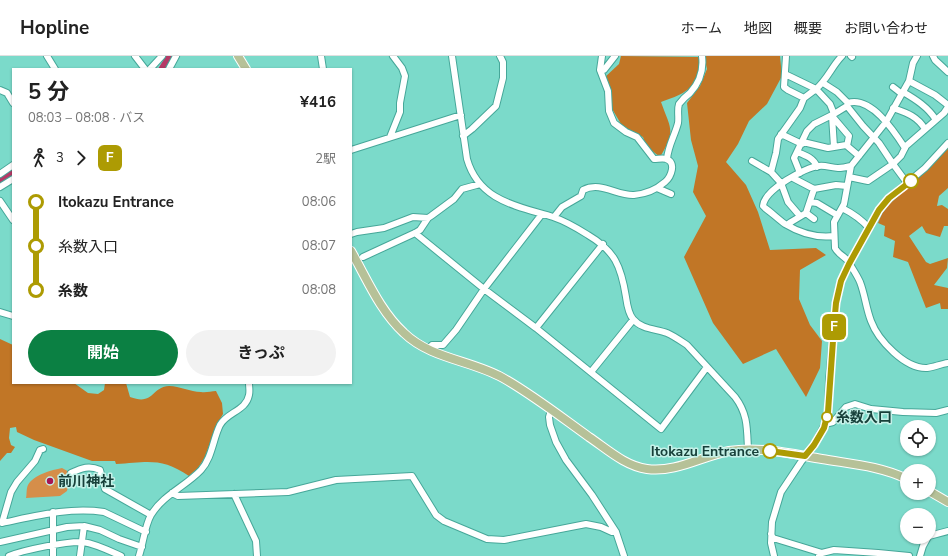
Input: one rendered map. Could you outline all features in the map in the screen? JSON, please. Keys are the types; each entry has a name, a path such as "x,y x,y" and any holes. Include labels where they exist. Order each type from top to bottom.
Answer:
{"main road":[{"path":"238,56 245,68"},
{"path":"357,261 377,297 394,323 414,341 428,349 487,370 502,378 551,410 619,458 637,467 663,470 723,452 765,450 877,468 900,476"},
{"path":"936,495 948,502"}],"street":[{"path":"47,56 53,68"},
{"path":"135,56 144,68"},
{"path":"151,68 162,56"},
{"path":"170,68 176,56"},
{"path":"321,56 323,68"},
{"path":"390,137 400,112 400,103 405,76 402,68 393,56"},
{"path":"452,56 463,136 469,165 480,184 503,202 554,217 570,224 603,244 613,255 619,267 626,305 633,320 645,327 666,333 680,340 707,367 741,405 746,416 748,450"},
{"path":"463,136 496,106 503,78 502,59 508,56"},
{"path":"554,217 562,207 581,196 583,190 588,188 595,187 633,195 657,188 666,182 671,175 672,164 667,159 654,159 637,137 626,132 614,123 609,111 608,91 600,70 602,56"},
{"path":"600,70 604,70 615,56"},
{"path":"667,159 678,122 680,103 694,88 701,76 703,70 702,56"},
{"path":"786,56 784,87 804,98"},
{"path":"771,172 778,139 781,134 800,108 804,98 823,83 834,64 842,56"},
{"path":"917,56 913,63 909,81 886,122 850,166 844,204 834,222 834,236 837,251 849,264 861,284 871,321 886,345 903,359 917,366 927,368 948,363"},
{"path":"933,56 935,60 948,72"},
{"path":"785,74 816,89 830,104 833,115 834,147"},
{"path":"849,177 868,181 893,164 901,156 905,148 944,114 948,106 935,95 909,81"},
{"path":"823,83 837,92 848,105 879,143 907,183"},
{"path":"893,87 915,99 928,110 936,120"},
{"path":"0,90 7,93 12,101"},
{"path":"800,173 794,158 807,131 814,124 833,115 854,101 867,105 886,122 905,148"},
{"path":"893,108 913,115 925,129"},
{"path":"352,150 460,115"},
{"path":"833,115 849,136 847,146"},
{"path":"781,134 802,143 828,148 847,146 859,156"},
{"path":"774,556 771,543 772,522 781,492 818,439 825,424 828,412 830,365 836,303 841,281 879,210 889,198 925,168 948,143"},
{"path":"797,152 808,157 816,163 817,167"},
{"path":"752,161 771,172 781,183 788,202 803,214 814,219"},
{"path":"0,174 12,166"},
{"path":"834,236 812,236 787,225 763,206 763,202 781,183 800,173 817,167 838,168 850,166"},
{"path":"793,178 814,189 836,185 847,186"},
{"path":"0,187 12,179"},
{"path":"357,261 420,230 428,218 454,199 462,189 480,184"},
{"path":"657,188 671,194"},
{"path":"787,225 803,214 810,202 814,189"},
{"path":"0,201 12,219"},
{"path":"810,202 817,203 837,215"},
{"path":"842,208 857,216 859,220 869,228"},
{"path":"428,349 432,345 443,345 456,330 484,289 542,214"},
{"path":"352,234 384,228 413,217 428,218"},
{"path":"415,233 661,429 707,367"},
{"path":"536,328 603,244"},
{"path":"0,312 12,316"},
{"path":"591,372 633,320"},
{"path":"139,556 151,515 172,493 194,476 206,462 220,426 226,417 246,404 249,395 249,384"},
{"path":"825,424 833,422 846,407 855,404 871,409 903,412 936,414 948,410"},
{"path":"551,410 549,418 550,425 556,442 566,460 592,495 616,532 624,556"},
{"path":"44,449 40,450 35,461 17,482 11,492 1,522 53,512 104,512 146,532"},
{"path":"71,473 85,467 101,469 105,489 151,515"},
{"path":"172,493 178,496 288,492 336,480 412,476 436,515 444,521 487,539 504,540 586,524 616,532"},
{"path":"234,494 256,541 257,556"},
{"path":"53,512 53,556"},
{"path":"80,556 84,526"},
{"path":"0,542 67,527 84,526 100,530 119,539 142,547"},
{"path":"936,535 948,531"},
{"path":"771,534 773,538 820,554 834,550 878,552 909,556"},
{"path":"9,556 53,545 81,542 97,545 121,556"},
{"path":"920,556 924,544"}],"shaded area":[{"path":"621,56 701,57 698,76 692,86 682,93 661,102 669,125 670,135 660,157 646,146 643,137 621,124 611,107 611,89 604,78 619,64"},
{"path":"704,56 780,56 782,76 767,104 749,121 738,144 726,162 746,185 758,212 770,250 816,248 826,255 800,270 799,299 810,325 822,341 820,368 806,397 776,349 743,364 713,323 684,257 706,216 693,192 698,166 691,140 687,103 700,86 707,69"},
{"path":"948,147 948,188 939,196 937,206 942,205 948,209 948,226 944,226 940,237 926,233 922,226 909,236 926,262 930,264 948,258 947,268 934,285 948,288 948,309 941,309 940,303 926,308 908,262 893,257 895,241 884,236 885,226 878,223 884,209 927,170"},
{"path":"0,339 12,345 12,384 75,384 88,393 98,394 104,390 105,384 126,384 130,397 138,399 148,398 159,389 169,386 197,392 216,391 222,403 223,414 216,426 205,457 198,468 189,476 171,466 162,463 146,462 116,464 115,461 92,461 34,440 17,432 16,427 10,428 9,438 11,445 15,447 11,453 7,453 0,461"},
{"path":"62,468 71,473 67,491 60,496 26,498 27,488 30,481 38,476"}],"waterway":[{"path":"163,68 170,56"},
{"path":"0,181 12,173"}],"bus line":[{"name":"F","path":"770,451 805,456 814,445 824,428 828,412 830,365 836,303 841,281 879,210 889,198 911,181"}],"place":[{"name":"糸数入口","path":"827,417"},
{"name":"Itokazu Entrance","path":"770,451"},
{"name":"前川神社","path":"50,481"}]}
